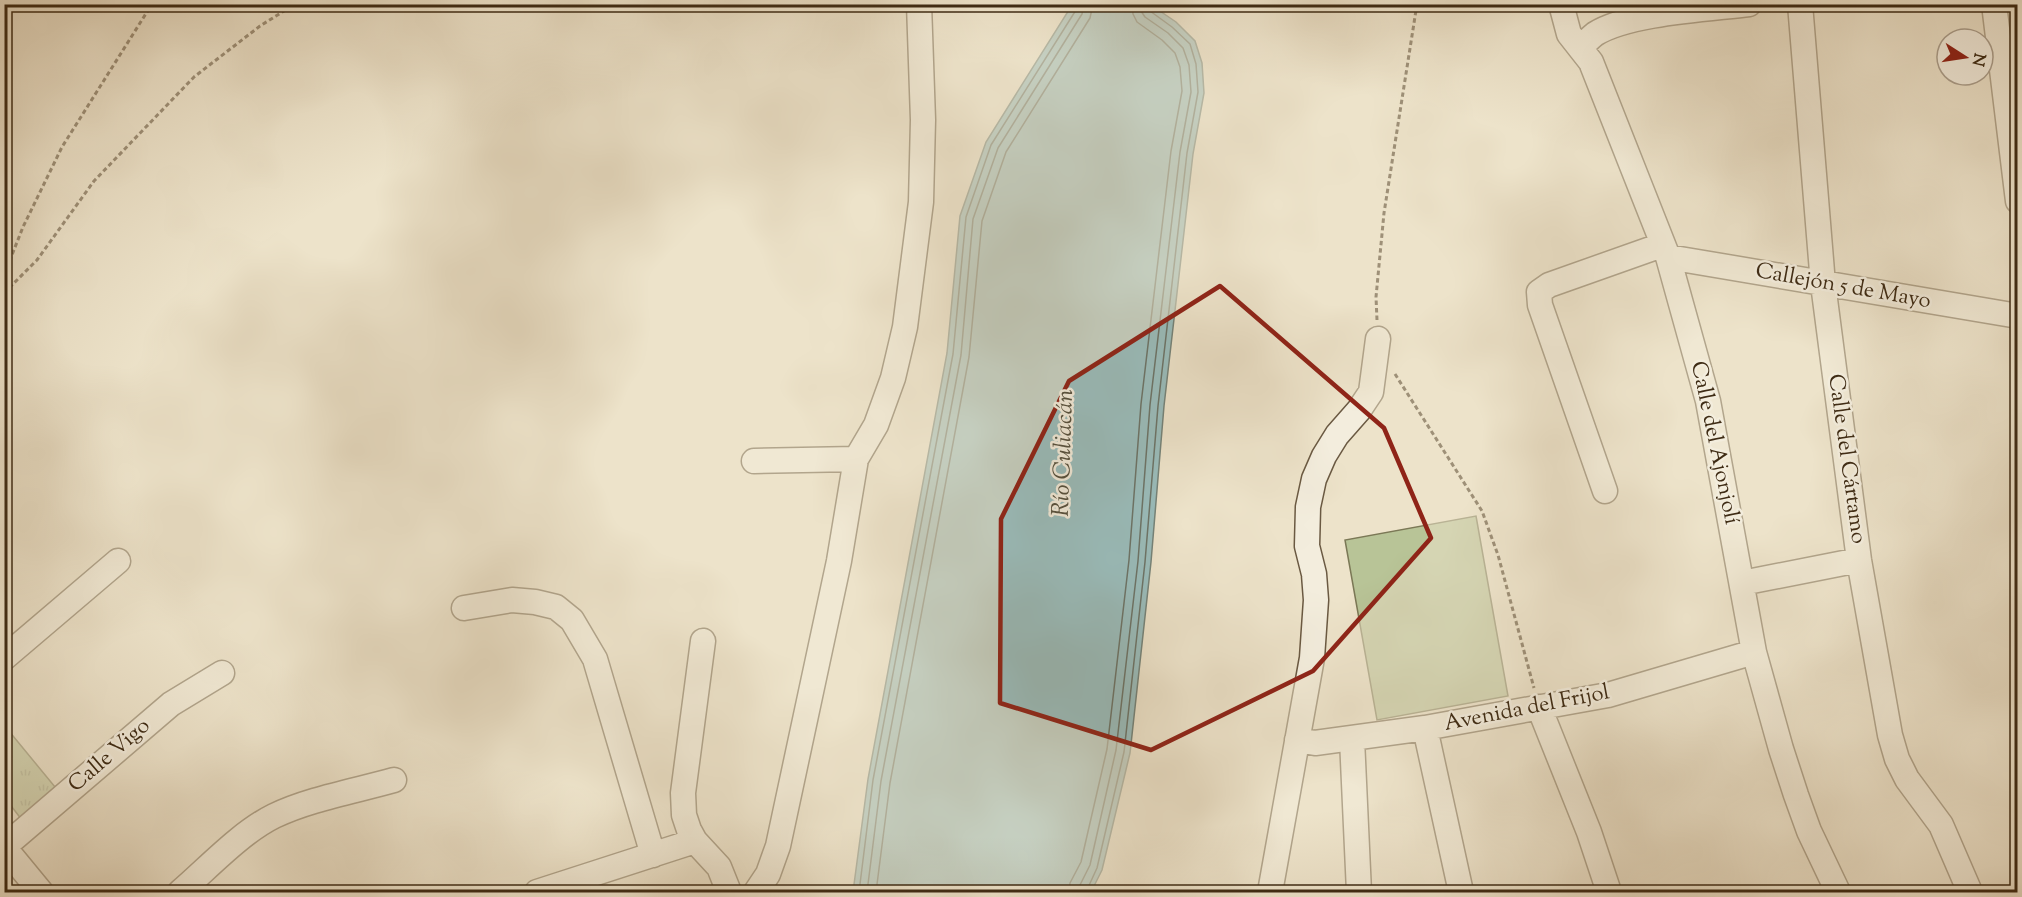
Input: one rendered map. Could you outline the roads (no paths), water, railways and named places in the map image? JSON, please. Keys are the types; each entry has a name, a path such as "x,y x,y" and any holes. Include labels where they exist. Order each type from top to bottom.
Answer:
{"street":[{"path":"756,892 768,874 778,846 806,706 839,561 856,459 876,425 893,378 905,327 921,202 923,120 919,4"},
{"name":"Calle del Ajonjolí","path":"1561,4 1569,34 1592,62 1665,251 1708,401 1754,652 1796,795 1809,831 1838,892"},
{"path":"1581,47 1594,35 1618,24 1684,12 1749,4"},
{"name":"Calle del Cártamo","path":"1800,4 1823,284 1859,560 1890,735 1897,759 1907,779 1941,825 1970,892"},
{"path":"1994,4 2018,201"},
{"path":"1605,491 1540,305 1539,292 1549,285 1665,251"},
{"name":"Callejón 5 de Mayo","path":"1665,251 1823,284 2018,316"},
{"path":"1270,892 1315,630 1314,574 1307,546 1308,507 1314,480 1324,456 1337,435 1371,392 1378,339"},
{"path":"754,461 856,459"},
{"path":"1742,583 1859,560"},
{"path":"4,658 118,561"},
{"path":"464,608 512,600 535,602 556,607 572,620 595,659 652,855"},
{"path":"703,641 683,793 684,815 695,841 719,867 729,892"},
{"name":"Avenida del Frijol","path":"1297,740 1315,742 1352,739 1608,695 1754,652"},
{"name":"Calle Vigo","path":"4,847 171,704 222,674"},
{"path":"1539,707 1589,832 1609,892"},
{"path":"1425,728 1461,892"},
{"path":"1352,739 1359,892"},
{"path":"180,892 241,839 272,817 291,809 394,780"},
{"path":"537,892 695,841"},
{"path":"4,847 41,892"}],"water":[{"name":"Río Culiacán","path":"1072,5 1151,5 1176,22 1195,41 1202,63 1204,93 1193,154 1164,406 1151,562 1130,753 1102,870 1091,892 853,892 868,779 947,353 960,216 986,142"}]}
